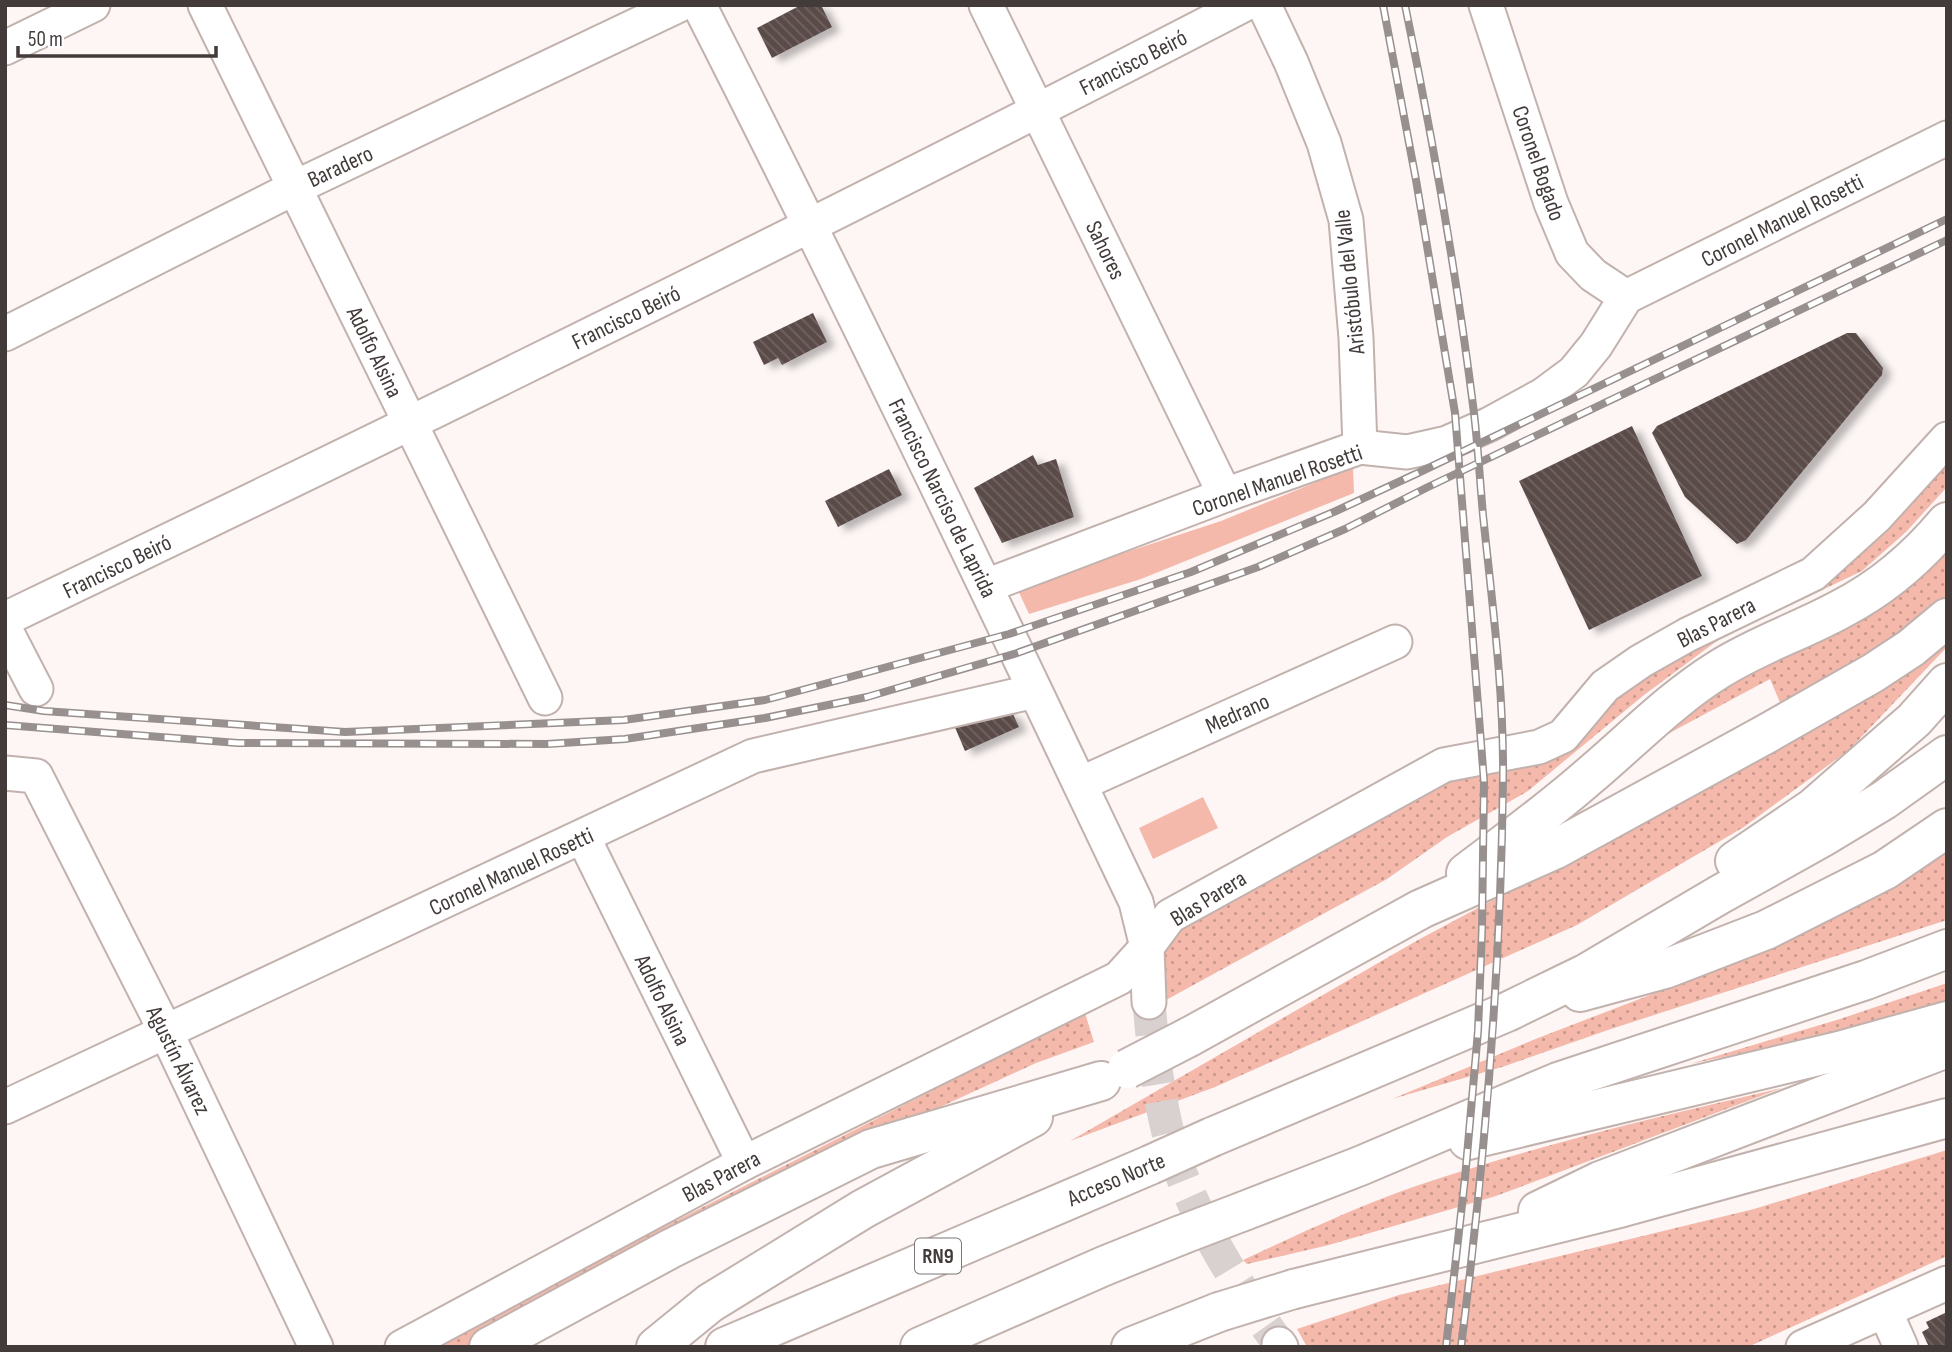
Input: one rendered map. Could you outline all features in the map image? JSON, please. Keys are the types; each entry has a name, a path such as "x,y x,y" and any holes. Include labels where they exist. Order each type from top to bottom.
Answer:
{"highway":[{"path":"1421,909 1585,780 1674,702 1718,670 1764,644 1841,610 1881,586 1928,545 1947,523"},
{"path":"656,1347 710,1303 863,1209 1189,1037 1421,909 1554,850 1766,734 1883,666 1911,648 1947,618"},
{"path":"1585,974 1697,887 1813,808 1914,720 1947,683"},
{"path":"1507,1012 1585,974 1821,838 1884,800 1947,755"},
{"path":"1507,1012 1665,969 1766,930 1885,870 1947,828"},
{"path":"920,1347 982,1318 1181,1235 1360,1166 1558,1082 1867,980 1947,949"},
{"name":"Acceso Norte","path":"725,1347 1507,1012"},
{"path":"1360,1166 1839,1051 1947,1021"},
{"path":"1470,1243 1600,1181 1947,1048"},
{"path":"489,1347 670,1249 871,1149 1114,1075"},
{"path":"1890,1132 1947,1108"},
{"path":"1147,1342 1219,1312 1294,1289 1623,1207 1947,1118"}],"street":[{"path":"5,48 93,5"},
{"name":"Adolfo Alsina","path":"205,5 545,698"},
{"name":"Baradero","path":"5,334 293,188 679,5"},
{"name":"Francisco Narciso de Laprida","path":"699,5 986,586 1136,902 1147,947 1149,1002"},
{"name":"Sahores","path":"986,5 1225,495"},
{"name":"Francisco Beiró","path":"5,619 411,424 810,226 1242,5"},
{"name":"Aristóbulo del Valle","path":"1264,5 1291,62 1324,144 1346,220 1356,338 1360,447"},
{"name":"Coronel Bogado","path":"1494,8 1551,203 1572,253 1593,275 1626,297"},
{"name":"Coronel Manuel Rosetti","path":"986,586 1360,447 1407,452 1447,443 1490,424 1533,401 1574,372 1596,345 1626,297 1947,138"},
{"name":"Blas Parera","path":"402,1347 744,1163 1119,978 1170,916 1444,765 1539,747 1563,736 1605,686 1641,661 1687,635 1813,574 1877,516 1947,439"},
{"path":"5,629 36,689"},
{"name":"Medrano","path":"1080,784 1395,642"},
{"name":"Coronel Manuel Rosetti","path":"5,1107 753,756 1035,691"},
{"name":"Agustín Álvarez","path":"21,775 166,1032 316,1347"},
{"name":"Adolfo Alsina","path":"583,837 744,1163"},
{"path":"1803,1347 1947,1283"},
{"path":"1885,1311 1901,1347"}],"shaded area":[{"path":"1947,450 1947,487 1906,532 1862,571 1721,638 1644,695 1528,791 1447,837 1387,879 1166,1000 1153,952 1175,928 1450,770 1518,762 1635,674 1739,615"},
{"path":"1353,467 1354,493 1141,579 1029,614 1017,588 1221,521"},
{"path":"1947,540 1947,647 1849,750 1744,827 1577,925 1215,1087 1070,1141 1418,940 1795,738 1770,679 1664,736 1661,729"},
{"path":"1203,797 1218,828 1153,859 1139,828"},
{"path":"1947,849 1947,920 1502,1067 1392,1099 1538,1038 1676,985"},
{"path":"1947,983 1947,1005 1824,1036 1690,1064 1840,1019"},
{"path":"1085,1013 1094,1042 1036,1063 742,1198 465,1347 427,1347"},
{"path":"1782,1088 1496,1196 1329,1245 1247,1264 1243,1260 1374,1202 1464,1170 1599,1132"},
{"path":"1947,1150 1947,1256 1748,1347 1307,1347 1297,1329 1399,1295 1754,1209"}],"building":[{"path":"801,5 821,5 832,27 772,58 757,28"},
{"path":"813,313 827,342 782,365 778,358 764,365 753,342"},
{"path":"1847,333 1856,333 1883,368 1882,375 1746,540 1737,544 1685,497 1652,433 1657,426"},
{"path":"1632,426 1702,576 1589,630 1519,481"},
{"path":"1033,455 1038,465 1056,459 1074,517 1002,543 974,488"},
{"path":"889,469 902,495 838,527 825,501"},
{"path":"996,710 1013,714 1019,727 965,751 954,725"},
{"path":"1947,1312 1947,1347 1929,1347 1922,1332 1929,1328 1926,1322"}],"tunnel":[{"path":"1149,1002 1159,1091 1179,1170 1217,1248 1279,1344"}],"railway":[{"path":"1383,5 1455,413 1484,781 1478,1031 1446,1347"},
{"path":"1405,5 1444,209 1467,362 1477,438 1502,712 1502,850 1495,992 1484,1134 1461,1347"},
{"path":"5,705 44,711 345,732 624,720 765,700 1009,634 1191,572 1336,511 1420,472 1947,219"},
{"path":"5,725 238,743 547,744 625,739 765,718 867,697 1017,653 1258,567 1345,529 1947,240"}]}
